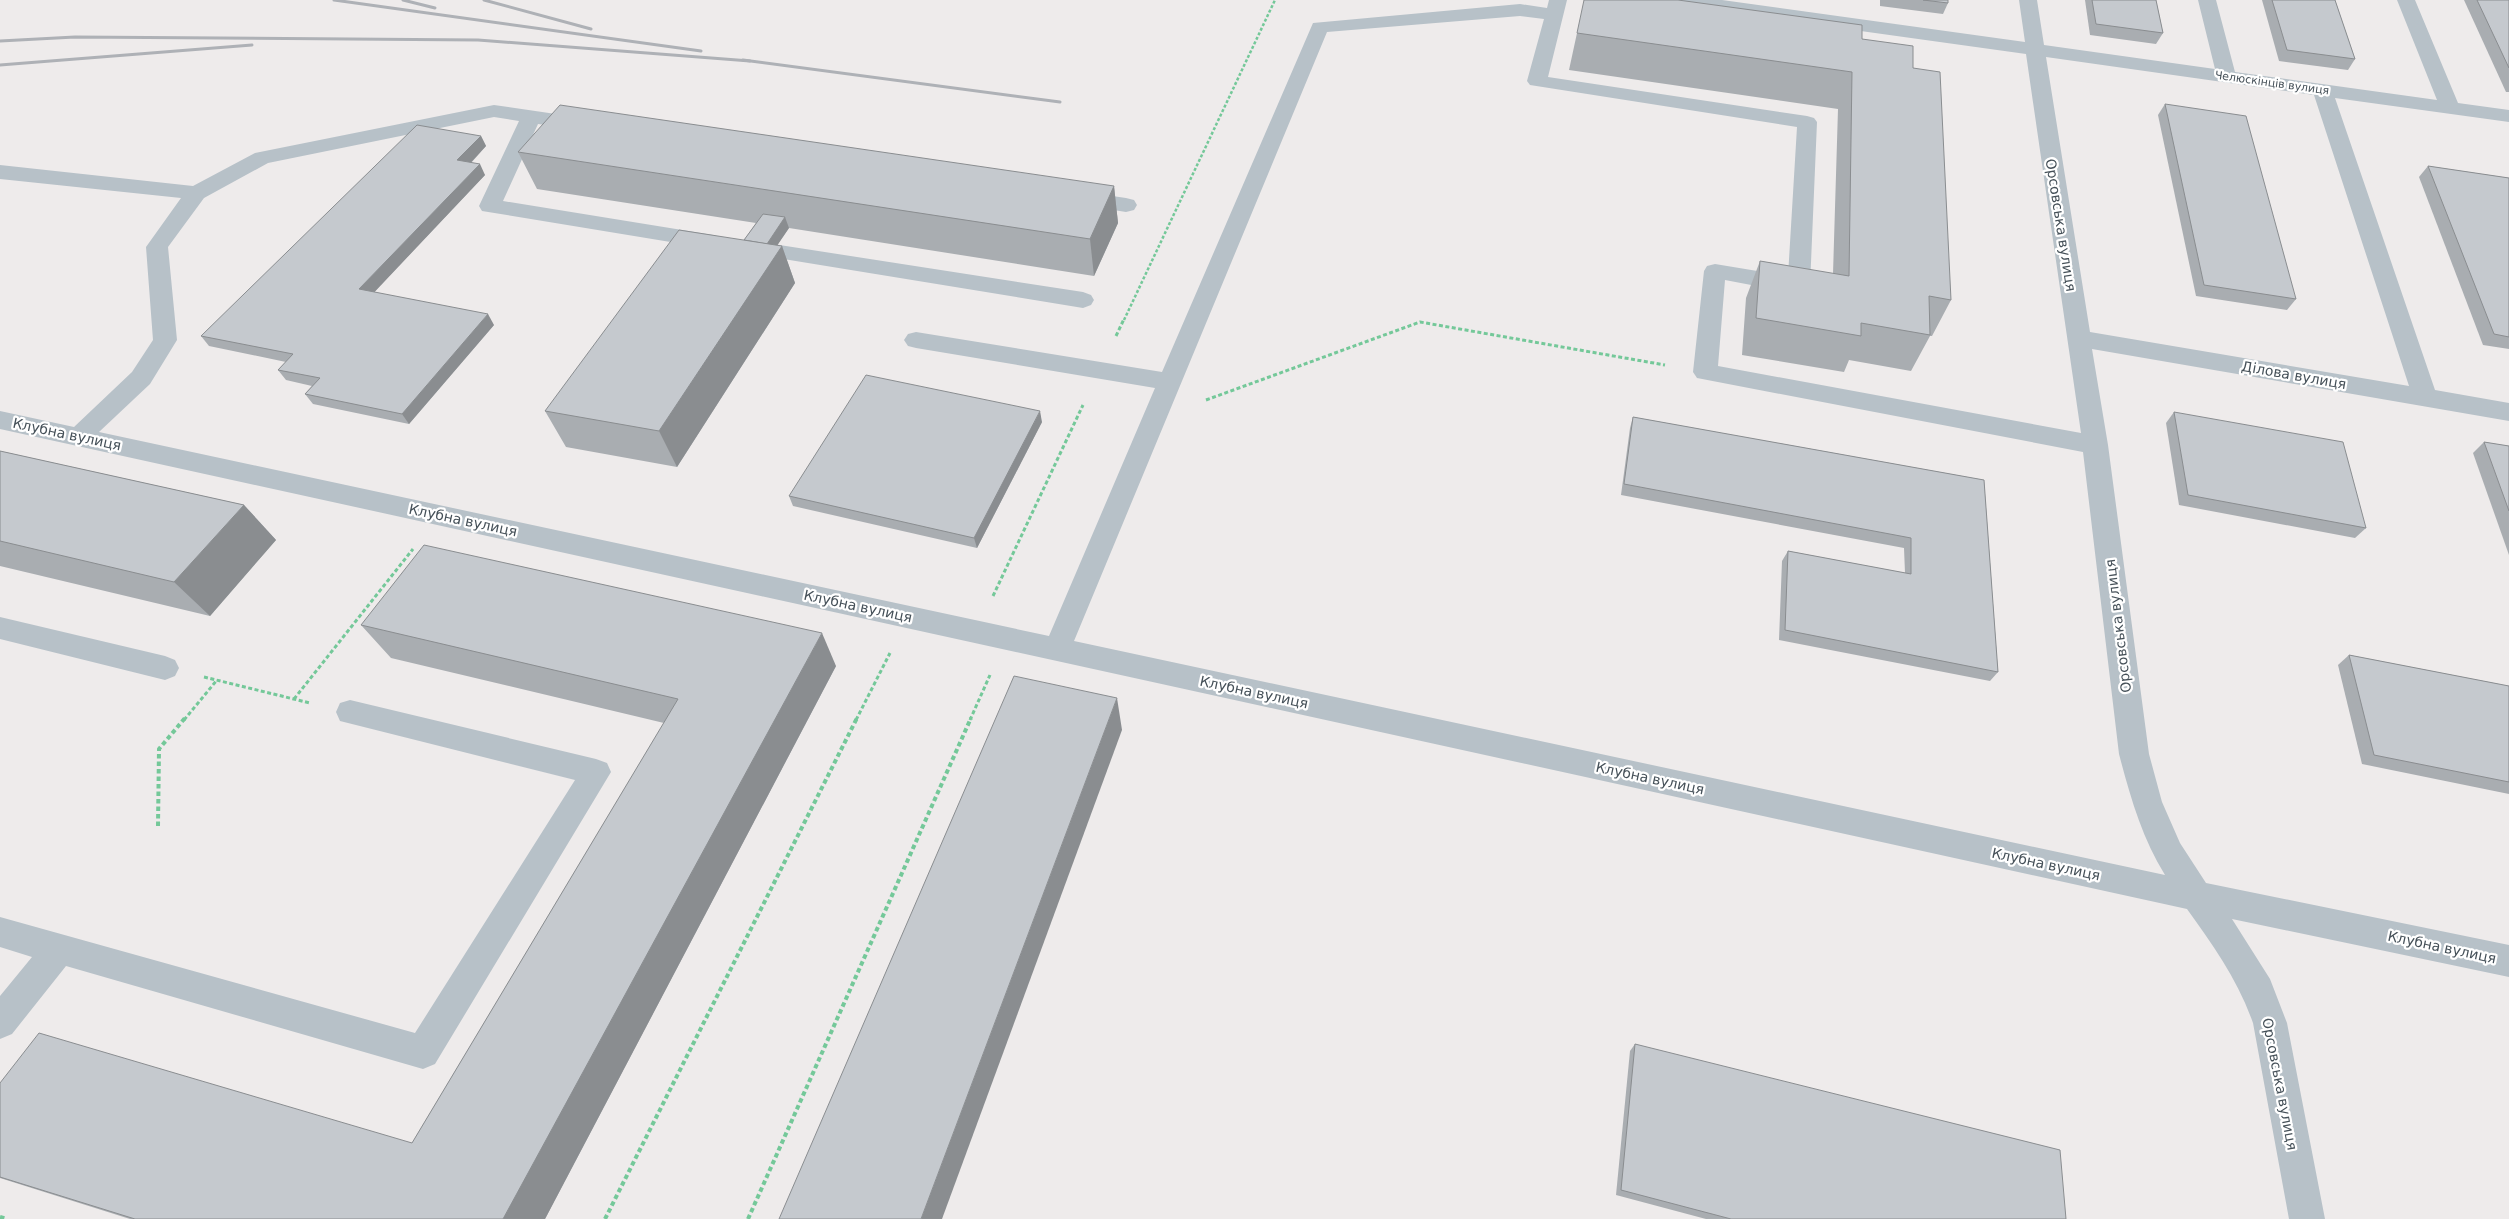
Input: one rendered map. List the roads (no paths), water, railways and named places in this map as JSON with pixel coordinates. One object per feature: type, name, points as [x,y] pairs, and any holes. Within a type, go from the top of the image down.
[{"type":"street","name":"Челюскінців вулиця","points":[[1682,0],[2509,116]]},
{"type":"street","points":[[1829,20],[1830,0]]},
{"type":"street","name":"Орсовська вулиця","points":[[2028,0],[2095,445],[2134,754],[2147,802],[2168,852],[2196,896],[2232,944],[2258,990],[2270,1023],[2307,1219]]},
{"type":"street","points":[[2207,0],[2226,76]]},
{"type":"street","points":[[2406,0],[2450,108]]},
{"type":"street","points":[[1057,649],[1320,27],[1556,7],[1537,81],[1807,122],[1799,286],[1715,272],[1705,372],[2095,445]]},
{"type":"street","points":[[2322,90],[2425,398]]},
{"type":"street","points":[[79,437],[141,378],[165,340],[157,247],[196,193],[262,158],[494,111],[599,127]]},
{"type":"street","points":[[531,116],[490,206],[732,244]]},
{"type":"street","points":[[0,172],[196,193]]},
{"type":"street","points":[[1058,195],[1126,205]]},
{"type":"street","points":[[773,251],[1083,300]]},
{"type":"street","name":"Ділова вулиця","points":[[2078,338],[2509,412]]},
{"type":"street","points":[[916,340],[1170,382]]},
{"type":"street","name":"Клубна вулиця","points":[[0,420],[2196,896],[2509,961]]},
{"type":"street","points":[[0,628],[165,668]]},
{"type":"street","points":[[0,932],[423,1052],[596,772],[350,712]]},
{"type":"street","points":[[0,1022],[59,949]]},
{"type":"railway","points":[[334,0],[701,51]]},
{"type":"railway","points":[[403,0],[435,8]]},
{"type":"railway","points":[[484,0],[591,29]]},
{"type":"railway","points":[[0,41],[75,37],[478,40],[750,61]]},
{"type":"railway","points":[[0,65],[252,45]]},
{"type":"railway","points":[[743,60],[1060,102]]}]
